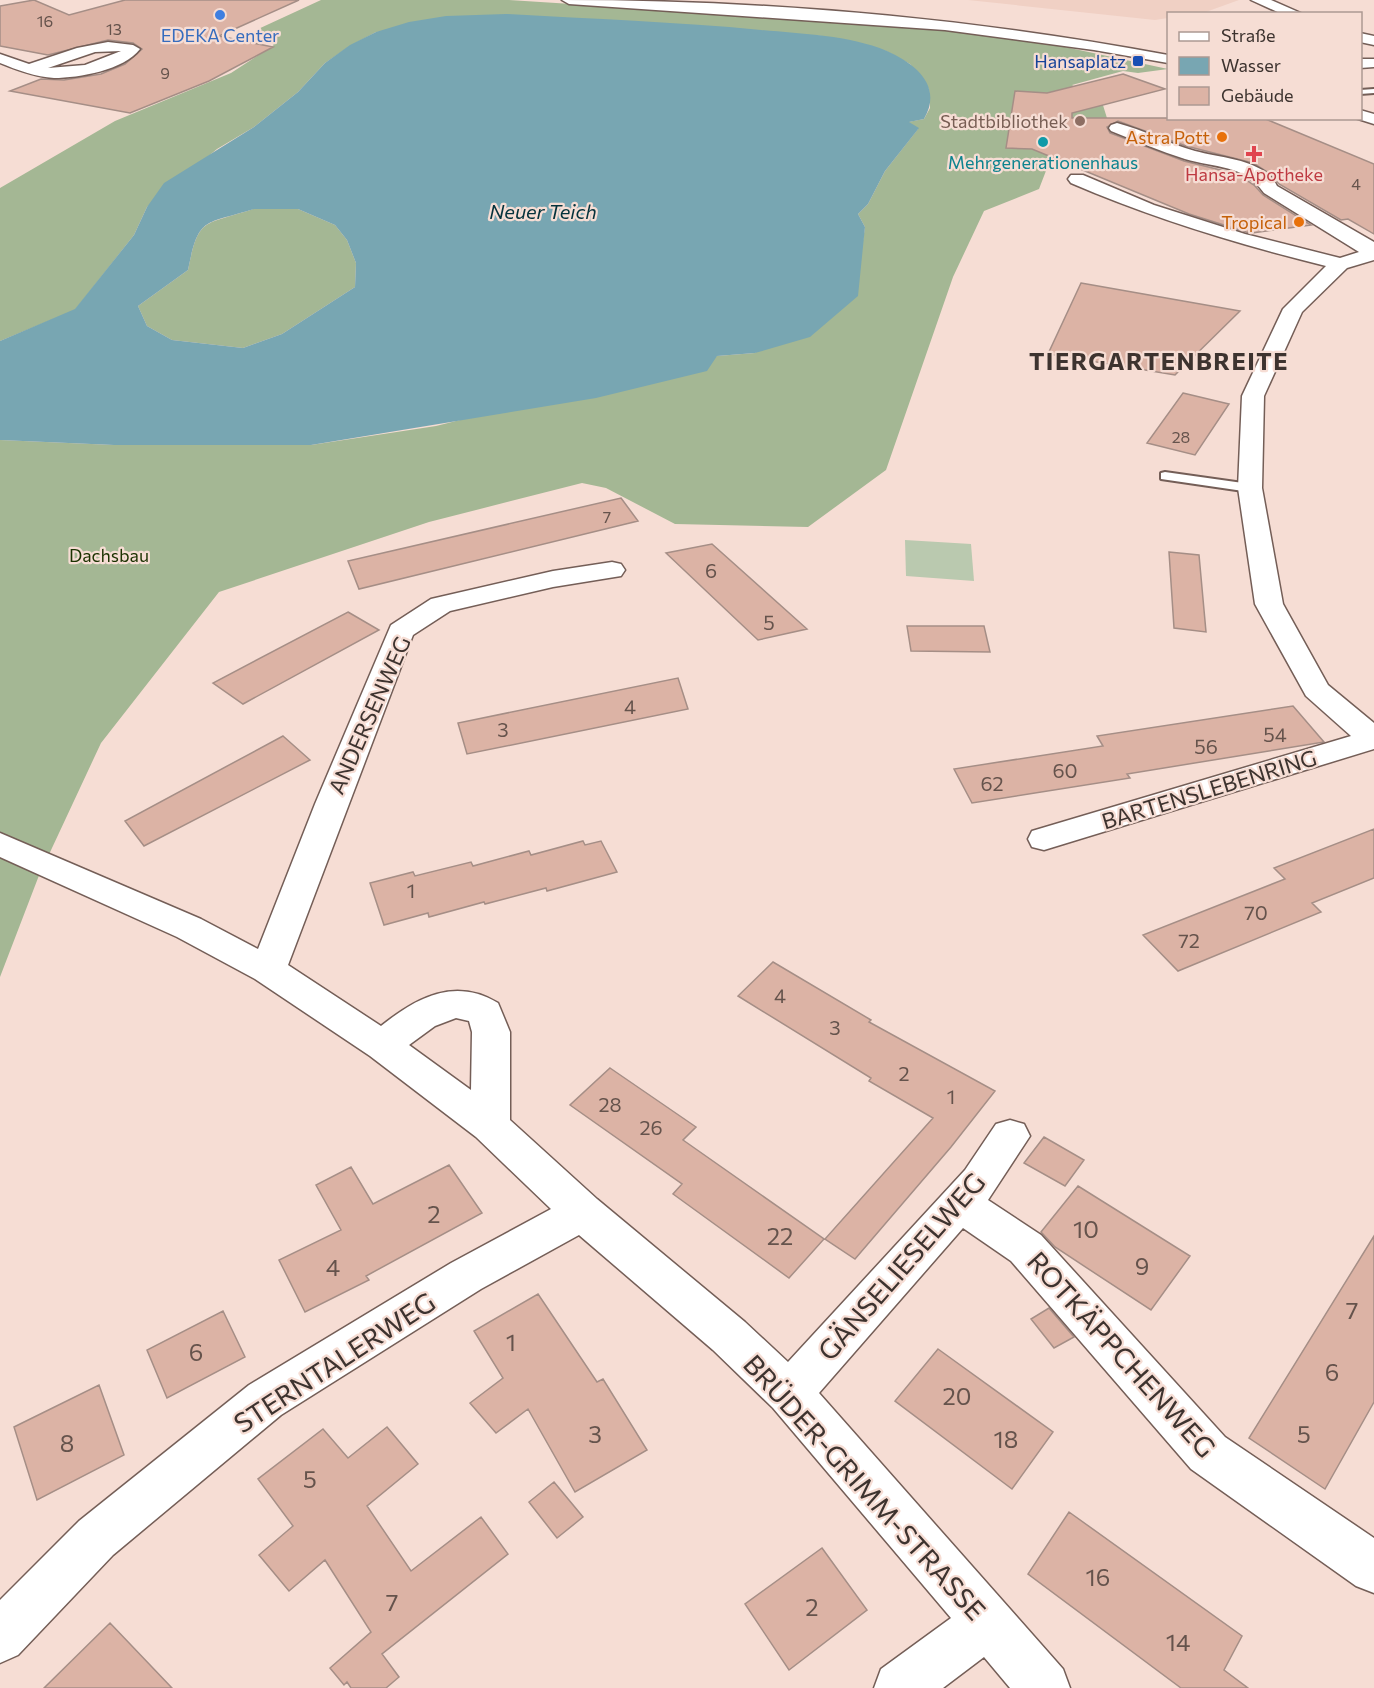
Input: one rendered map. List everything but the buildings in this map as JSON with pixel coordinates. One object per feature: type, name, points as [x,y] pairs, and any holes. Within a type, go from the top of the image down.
[{"type":"street","points":[[569,0],[933,25],[1089,44],[1167,59]]},
{"type":"street","points":[[1258,0],[1291,12]]},
{"type":"street","points":[[0,58],[31,68],[53,73],[75,70],[126,55],[133,49],[122,45],[98,48],[31,68]]},
{"type":"street","points":[[1117,128],[1193,156],[1228,161],[1266,181],[1270,189],[1304,207],[1322,223],[1366,248],[1374,248]]},
{"type":"street","points":[[1203,139],[1224,149],[1228,161]]},
{"type":"street","points":[[1077,179],[1148,209],[1238,238],[1340,264]]},
{"type":"street","name":"BARTENSLEBENRING","points":[[1374,254],[1340,264],[1293,309],[1253,396],[1250,488],[1269,604],[1316,690],[1374,739]]},
{"type":"street","name":"ANDERSENWEG","points":[[268,970],[330,804],[401,631],[441,605],[553,579],[612,570]]},
{"type":"street","name":"BARTENSLEBENRING","points":[[1044,839],[1374,739]]},
{"type":"street","name":"BRÜDER-GRIMM-STRASSE","points":[[0,844],[189,928],[268,970],[383,1046],[490,1126],[582,1212],[729,1336],[789,1393],[986,1624],[1044,1688]]},
{"type":"street","points":[[383,1046],[425,1015],[448,1006],[468,1004],[485,1013],[491,1032],[490,1126]]},
{"type":"street","name":"GÄNSELIESELWEG","points":[[789,1393],[978,1182],[1010,1136]]},
{"type":"street","name":"ROTKÄPPCHENWEG","points":[[959,1203],[1026,1248],[1208,1453],[1374,1568]]},
{"type":"street","name":"STERNTALERWEG","points":[[0,1637],[96,1538],[265,1400],[466,1276],[582,1212]]},
{"type":"street","points":[[900,1688],[986,1624]]},
{"type":"lane","points":[[1165,476],[1250,488]]},
{"type":"shaded area","points":[[968,0],[1239,0],[1206,12],[1167,12],[1167,18],[1155,20]]},
{"type":"green space","name":"Dachsbau","points":[[321,0],[509,0],[934,27],[1023,38],[1167,69],[1138,73],[1123,71],[1072,85],[1102,102],[1111,131],[1089,150],[1049,163],[1039,189],[984,211],[953,277],[886,470],[808,527],[675,524],[606,488],[582,483],[429,522],[219,592],[101,743],[38,878],[0,977],[0,440],[114,445],[311,445],[436,426],[717,356],[755,353],[862,247],[865,227],[858,214],[868,204],[885,171],[918,129],[908,122],[924,119],[930,108],[929,89],[910,64],[886,51],[822,36],[583,19],[376,32],[325,63],[298,92],[254,127],[217,149],[147,207],[134,235],[75,310],[0,341],[0,188],[115,121],[231,73],[274,45],[256,30]]},
{"type":"green space","points":[[253,209],[298,209],[335,225],[347,240],[356,263],[355,287],[282,334],[243,348],[172,340],[147,326],[138,306],[188,270],[200,231],[213,222]]},
{"type":"green space","points":[[905,540],[971,544],[974,581],[906,576]]},
{"type":"water","name":"Neuer Teich","points":[[506,14],[809,34],[841,38],[872,46],[908,62],[924,78],[928,86],[929,107],[924,119],[909,122],[919,128],[885,171],[868,204],[858,214],[865,227],[858,296],[810,337],[755,353],[717,356],[707,371],[596,398],[311,445],[114,445],[0,440],[0,341],[75,309],[134,235],[147,207],[164,183],[254,127],[298,92],[325,63],[350,45],[376,32],[409,22],[446,16]],"holes":[[[254,209],[298,209],[335,225],[347,240],[356,263],[355,287],[282,334],[243,348],[172,340],[147,326],[138,306],[188,270],[196,240],[206,225]]]},
{"type":"place","name":"EDEKA Center","points":[[220,15]]},
{"type":"place","name":"Hansaplatz","points":[[1138,61]]},
{"type":"place","name":"Stadtbibliothek","points":[[1080,121]]},
{"type":"place","name":"Astra Pott","points":[[1222,137]]},
{"type":"place","name":"Mehrgenerationenhaus","points":[[1043,142]]},
{"type":"place","name":"Hansa-Apotheke","points":[[1254,154]]},
{"type":"place","name":"Tropical","points":[[1299,222]]},
{"type":"district","name":"TIERGARTENBREITE","points":[[1159,360]]}]
